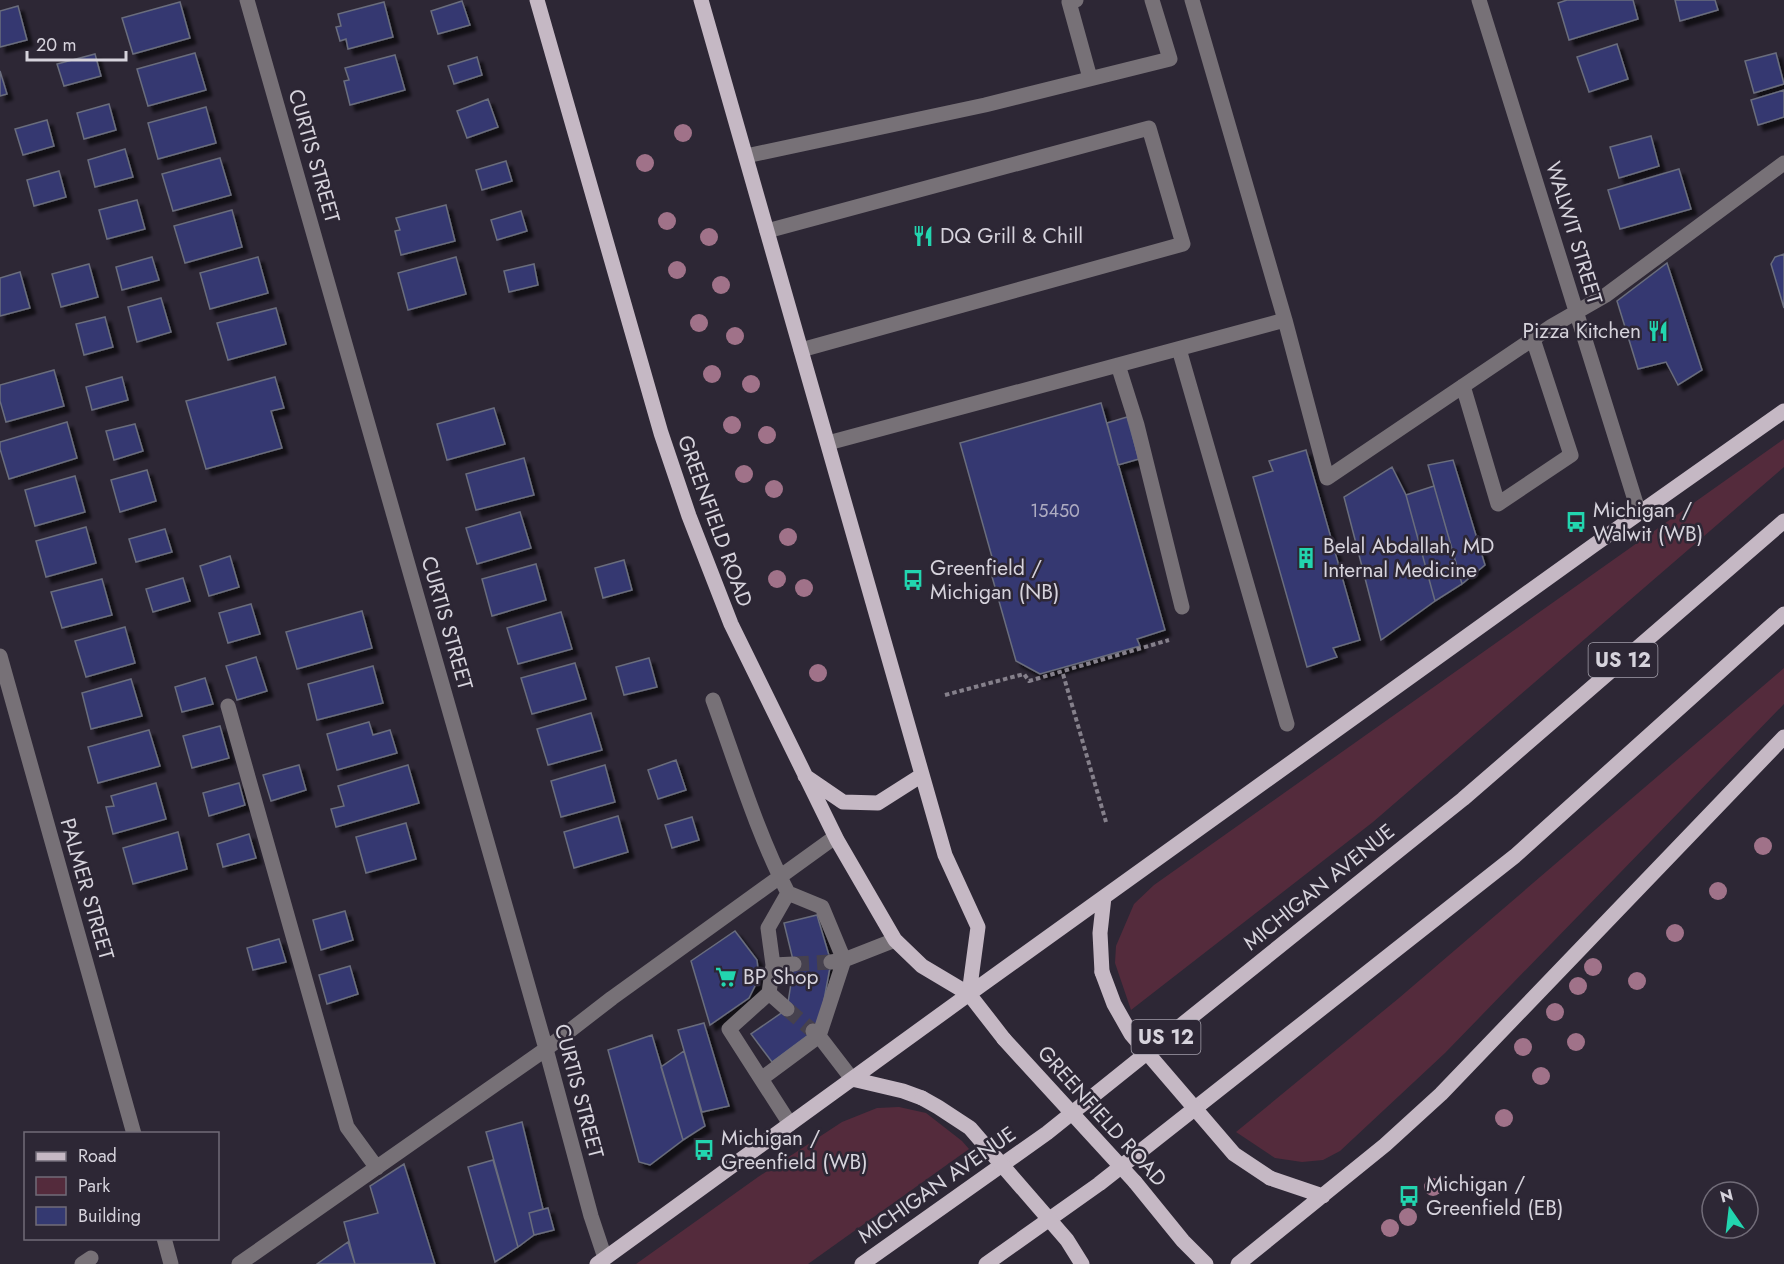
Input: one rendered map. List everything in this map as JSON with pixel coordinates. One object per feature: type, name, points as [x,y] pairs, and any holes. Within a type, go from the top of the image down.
[{"type":"main road","name":"GREENFIELD ROAD","points":[[537,0],[661,433],[689,516],[731,624],[835,837],[895,940],[922,966],[969,994],[1004,1039],[1128,1174],[1206,1264]]},
{"type":"main road","points":[[701,0],[945,855],[978,927],[969,994]]},
{"type":"main road","points":[[601,1261],[1104,897],[1784,411]]},
{"type":"main road","name":"MICHIGAN AVENUE","points":[[862,1264],[1047,1133],[1444,814],[1784,521]]},
{"type":"main road","points":[[986,1264],[1099,1185],[1515,856],[1784,614]]},
{"type":"main road","points":[[1238,1264],[1385,1145],[1441,1094],[1784,737]]},
{"type":"main road","points":[[806,776],[843,802],[878,803],[922,775]]},
{"type":"main road","points":[[1104,897],[1100,933],[1102,972],[1114,1004],[1131,1034],[1234,1154],[1270,1178],[1323,1196]]},
{"type":"main road","points":[[852,1079],[922,1098],[970,1128],[1067,1240],[1082,1264]]},
{"type":"street","name":"CURTIS STREET","points":[[247,0],[546,1049],[601,1261]]},
{"type":"street","points":[[1076,0],[1069,2],[1090,78]]},
{"type":"street","points":[[746,156],[985,105],[1170,59],[1152,0]]},
{"type":"street","points":[[1192,0],[1285,320],[1327,478],[1533,339],[1606,295],[1784,163]]},
{"type":"street","name":"WALWIT STREET","points":[[1479,0],[1639,513]]},
{"type":"street","points":[[767,231],[1149,128],[1183,244],[801,350]]},
{"type":"street","points":[[828,443],[1285,320]]},
{"type":"street","points":[[1463,386],[1498,504],[1571,455],[1533,339]]},
{"type":"street","points":[[1179,349],[1287,724]]},
{"type":"street","points":[[1118,365],[1137,425],[1182,607]]},
{"type":"street","name":"PALMER STREET","points":[[0,656],[133,1132]]},
{"type":"street","points":[[712,700],[780,877],[788,893],[822,907],[837,961],[816,1034],[761,1079]]},
{"type":"street","points":[[228,706],[347,1127],[377,1168]]},
{"type":"street","points":[[239,1264],[546,1049],[612,998],[835,837]]},
{"type":"street","points":[[788,893],[768,928],[773,965],[769,993],[729,1029],[790,1124]]},
{"type":"street","points":[[837,961],[895,940]]},
{"type":"street","points":[[773,965],[794,964]]},
{"type":"street","points":[[769,993],[787,1009]]},
{"type":"street","points":[[816,1034],[852,1079]]},
{"type":"street","points":[[164,1240],[171,1264]]},
{"type":"path","points":[[945,695],[1024,674],[1029,681],[1169,640]]},
{"type":"path","points":[[1063,674],[1106,822]]},
{"type":"green space","points":[[1784,439],[1784,467],[1373,822],[1131,1010],[1115,963],[1116,946],[1134,904],[1154,885]]},
{"type":"green space","points":[[1784,668],[1784,704],[1445,1053],[1340,1151],[1323,1160],[1302,1162],[1275,1158],[1236,1132],[1399,998]]},
{"type":"green space","points":[[899,1107],[926,1113],[969,1149],[808,1264],[636,1264],[758,1177],[842,1122],[877,1108]]},
{"type":"building","points":[[1567,0],[1633,0],[1638,19],[1569,40],[1558,3]]},
{"type":"building","points":[[1675,0],[1715,0],[1718,10],[1680,21]]},
{"type":"building","points":[[462,1],[470,25],[438,34],[431,11]]},
{"type":"building","points":[[180,2],[190,38],[133,54],[122,18]]},
{"type":"building","points":[[384,2],[393,37],[348,49],[346,39],[340,41],[336,27],[341,26],[338,14]]},
{"type":"building","points":[[18,6],[27,40],[0,47],[0,11]]},
{"type":"building","points":[[1617,44],[1628,79],[1589,92],[1577,57]]},
{"type":"building","points":[[195,53],[206,90],[148,106],[137,69]]},
{"type":"building","points":[[1776,53],[1784,84],[1754,93],[1745,61]]},
{"type":"building","points":[[95,54],[101,76],[64,86],[57,64]]},
{"type":"building","points":[[395,55],[405,90],[350,105],[344,81],[349,80],[345,68]]},
{"type":"building","points":[[477,57],[482,75],[454,84],[448,66]]},
{"type":"building","points":[[0,71],[7,94],[0,96]]},
{"type":"building","points":[[1784,90],[1784,117],[1758,125],[1751,100]]},
{"type":"building","points":[[488,99],[498,127],[467,138],[457,111]]},
{"type":"building","points":[[109,104],[116,130],[84,139],[77,113]]},
{"type":"building","points":[[206,107],[216,143],[158,159],[148,123]]},
{"type":"building","points":[[47,120],[54,146],[23,155],[15,129]]},
{"type":"building","points":[[1651,136],[1659,166],[1619,178],[1610,147]]},
{"type":"building","points":[[125,149],[133,177],[95,187],[88,160]]},
{"type":"building","points":[[220,158],[231,195],[173,211],[162,174]]},
{"type":"building","points":[[506,161],[512,181],[482,190],[476,170]]},
{"type":"building","points":[[1679,169],[1691,209],[1620,229],[1608,190]]},
{"type":"building","points":[[59,171],[66,197],[34,206],[27,180]]},
{"type":"building","points":[[137,200],[145,229],[107,239],[99,210]]},
{"type":"building","points":[[446,205],[455,241],[401,255],[395,231],[400,230],[396,218]]},
{"type":"building","points":[[232,210],[242,247],[185,263],[174,226]]},
{"type":"building","points":[[521,211],[527,231],[497,240],[491,220]]},
{"type":"building","points":[[1784,254],[1784,308],[1771,264],[1775,257]]},
{"type":"building","points":[[152,257],[159,280],[122,290],[116,267]]},
{"type":"building","points":[[258,257],[268,293],[210,309],[200,273]]},
{"type":"building","points":[[456,257],[466,294],[408,310],[398,273]]},
{"type":"building","name":"Pizza Kitchen","points":[[1667,263],[1702,370],[1678,385],[1666,362],[1638,369],[1617,301]]},
{"type":"building","points":[[89,264],[98,297],[61,307],[52,274]]},
{"type":"building","points":[[534,264],[538,285],[509,292],[504,271]]},
{"type":"building","points":[[20,272],[30,308],[0,316],[0,278]]},
{"type":"building","points":[[161,298],[171,332],[137,342],[128,307]]},
{"type":"building","points":[[276,308],[286,344],[228,360],[217,323]]},
{"type":"building","points":[[105,317],[113,347],[84,355],[76,324]]},
{"type":"building","points":[[54,370],[64,406],[6,422],[0,401],[0,385]]},
{"type":"building","points":[[122,377],[128,400],[92,410],[86,387]]},
{"type":"building","points":[[275,377],[284,408],[271,411],[282,448],[206,469],[186,401]]},
{"type":"building","points":[[1101,403],[1165,630],[1137,639],[1140,646],[1040,674],[1016,661],[987,559],[992,557],[960,443]]},
{"type":"building","points":[[494,408],[505,444],[447,460],[437,424]]},
{"type":"building","points":[[1127,417],[1139,459],[1118,465],[1107,423]]},
{"type":"building","points":[[67,422],[77,458],[9,479],[0,442]]},
{"type":"building","points":[[135,424],[143,451],[114,460],[106,431]]},
{"type":"building","name":"Belal Abdallah, MD Internal Medicine","points":[[1306,450],[1360,640],[1333,648],[1337,657],[1307,667],[1253,477],[1273,471],[1269,461]]},
{"type":"building","points":[[524,458],[534,495],[476,510],[466,474]]},
{"type":"building","points":[[1453,460],[1485,565],[1462,584],[1428,465]]},
{"type":"building","points":[[1392,467],[1406,495],[1435,601],[1381,640],[1344,497]]},
{"type":"building","points":[[147,470],[156,501],[120,512],[111,480]]},
{"type":"building","points":[[75,476],[85,512],[35,526],[25,490]]},
{"type":"building","points":[[1434,486],[1462,584],[1435,601],[1406,495]]},
{"type":"building","points":[[520,512],[531,548],[477,564],[466,528]]},
{"type":"building","points":[[86,527],[96,563],[46,577],[36,541]]},
{"type":"building","points":[[165,529],[172,552],[136,562],[129,539]]},
{"type":"building","points":[[230,556],[239,587],[209,596],[200,566]]},
{"type":"building","points":[[624,560],[632,590],[603,598],[595,568]]},
{"type":"building","points":[[536,564],[546,600],[492,616],[482,579]]},
{"type":"building","points":[[183,578],[190,601],[153,612],[146,589]]},
{"type":"building","points":[[102,579],[112,615],[62,628],[51,592]]},
{"type":"building","points":[[251,604],[260,634],[228,643],[219,613]]},
{"type":"building","points":[[362,611],[372,648],[297,669],[286,632]]},
{"type":"building","points":[[561,612],[572,649],[518,664],[507,628]]},
{"type":"building","points":[[125,627],[135,663],[86,677],[75,641]]},
{"type":"building","points":[[256,657],[267,691],[237,700],[226,666]]},
{"type":"building","points":[[649,658],[657,687],[624,695],[616,667]]},
{"type":"building","points":[[575,663],[586,699],[532,714],[521,678]]},
{"type":"building","points":[[373,666],[383,703],[317,720],[308,684]]},
{"type":"building","points":[[205,678],[213,704],[182,712],[175,687]]},
{"type":"building","points":[[131,679],[142,716],[91,729],[82,693]]},
{"type":"building","points":[[591,713],[602,750],[548,765],[537,729]]},
{"type":"building","points":[[369,722],[373,735],[390,730],[397,753],[337,770],[327,734]]},
{"type":"building","points":[[220,726],[229,758],[192,768],[183,736]]},
{"type":"building","points":[[149,730],[160,766],[98,783],[88,747]]},
{"type":"building","points":[[676,760],[686,790],[658,799],[648,770]]},
{"type":"building","points":[[299,765],[306,790],[271,801],[263,775]]},
{"type":"building","points":[[408,765],[419,803],[336,827],[331,809],[344,806],[338,786]]},
{"type":"building","points":[[605,765],[615,802],[561,817],[551,781]]},
{"type":"building","points":[[156,783],[166,819],[113,834],[106,807],[114,806],[111,796]]},
{"type":"building","points":[[239,783],[245,805],[209,816],[203,793]]},
{"type":"building","points":[[618,816],[628,852],[574,868],[564,832]]},
{"type":"building","points":[[692,817],[699,840],[672,848],[665,825]]},
{"type":"building","points":[[406,823],[416,859],[366,873],[356,837]]},
{"type":"building","points":[[178,832],[187,869],[133,884],[123,848]]},
{"type":"building","points":[[249,834],[256,858],[223,867],[217,844]]},
{"type":"building","points":[[345,911],[353,940],[321,950],[313,920]]},
{"type":"building","points":[[817,915],[831,962],[819,1027],[772,1062],[751,1034],[787,1009],[794,964],[784,923]]},
{"type":"building","name":"BP Shop","points":[[735,931],[757,960],[756,984],[749,998],[710,1025],[691,961]]},
{"type":"building","points":[[279,939],[286,962],[253,970],[247,948]]},
{"type":"building","points":[[350,966],[358,994],[327,1004],[319,975]]},
{"type":"building","points":[[704,1023],[729,1106],[702,1112],[678,1030]]},
{"type":"building","points":[[652,1035],[683,1140],[650,1165],[639,1162],[608,1050]]},
{"type":"building","points":[[684,1051],[705,1126],[683,1140],[661,1067]]},
{"type":"building","points":[[522,1122],[543,1209],[529,1213],[534,1235],[518,1247],[486,1132]]},
{"type":"building","points":[[493,1160],[518,1247],[495,1262],[468,1167]]},
{"type":"building","points":[[404,1164],[435,1264],[355,1264],[344,1222],[378,1213],[370,1186]]},
{"type":"building","points":[[548,1208],[554,1230],[534,1235],[529,1213]]},
{"type":"building","points":[[348,1242],[355,1264],[317,1264]]},
{"type":"tunnel","points":[[794,964],[831,962]]},
{"type":"tunnel","points":[[787,1009],[813,1031]]},
{"type":"place","name":"DQ Grill & Chill","points":[[923,236]]},
{"type":"place","name":"Pizza Kitchen","points":[[1658,331]]},
{"type":"place","name":"Michigan / Walwit (WB)","points":[[1576,522]]},
{"type":"place","name":"Belal Abdallah, MD Internal Medicine","points":[[1306,558]]},
{"type":"place","name":"Greenfield / Michigan (NB)","points":[[913,580]]},
{"type":"place","name":"BP Shop","points":[[726,977]]},
{"type":"place","name":"Michigan / Greenfield (WB)","points":[[704,1150]]},
{"type":"place","name":"Michigan / Greenfield (EB)","points":[[1409,1196]]}]
